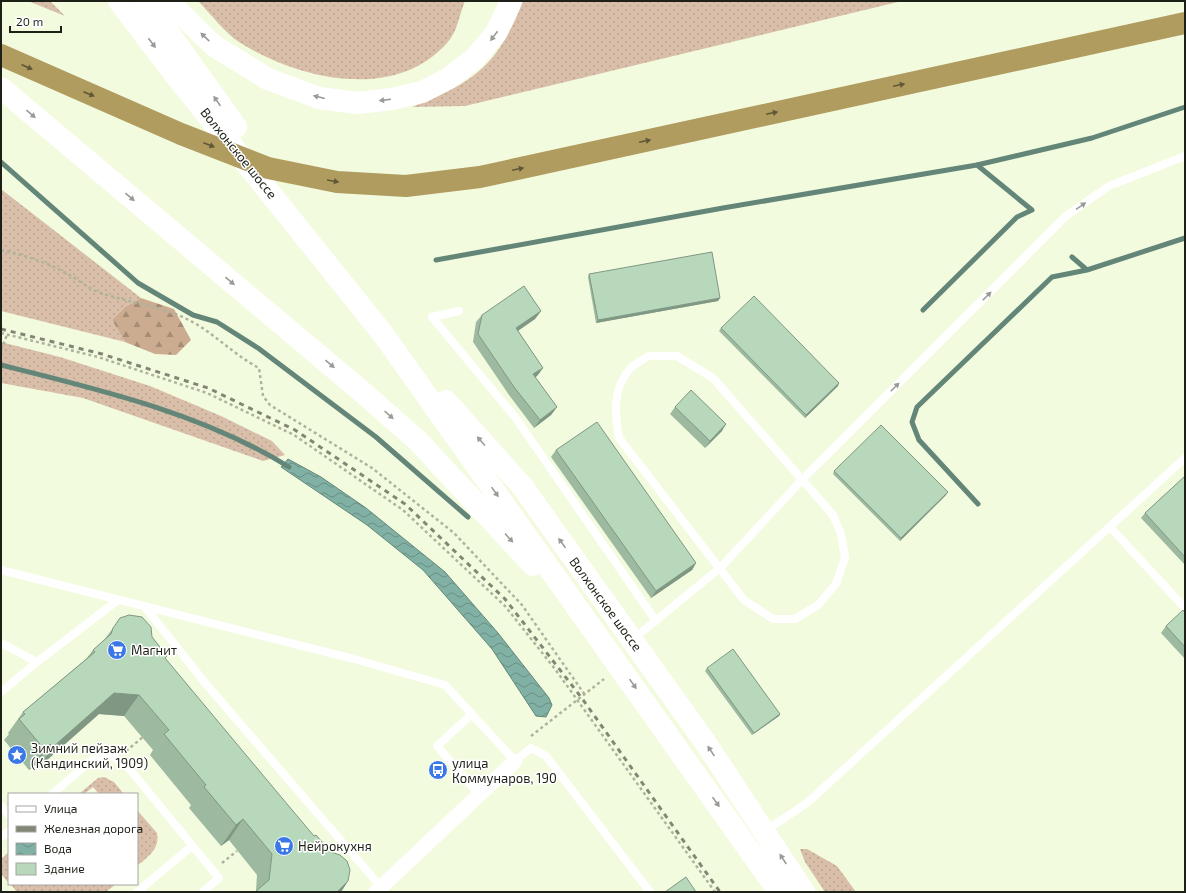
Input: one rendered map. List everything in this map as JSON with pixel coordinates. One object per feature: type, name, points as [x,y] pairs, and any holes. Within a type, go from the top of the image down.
[{"type":"highway","points":[[1,55],[181,134],[268,168],[337,182],[406,186],[480,177],[1185,23]]},
{"type":"main road","name":"Волхонское шоссе","points":[[120,1],[174,72],[384,334],[522,486],[705,742],[804,892]]},
{"type":"main road","name":"Волхонское шоссе","points":[[146,1],[360,305]]},
{"type":"main road","points":[[168,1],[214,46],[268,79],[319,98],[358,103],[392,99],[422,92],[449,78],[475,58],[496,33],[511,1]]},
{"type":"main road","points":[[1,88],[354,384],[418,442],[486,513],[610,652],[620,644],[632,640]]},
{"type":"main road","name":"Волхонское шоссе","points":[[384,334],[779,892]]},
{"type":"street","points":[[378,889],[515,761]]},
{"type":"street","points":[[745,844],[764,831]]},
{"type":"lane","points":[[632,640],[720,568],[802,480],[1066,216],[1109,186],[1185,156]]},
{"type":"lane","points":[[459,311],[432,317],[515,417],[656,621]]},
{"type":"lane","points":[[649,356],[677,356],[713,378],[802,480],[833,515],[841,534],[845,558],[836,584],[818,605],[795,619],[773,619],[744,600],[619,438],[615,413],[617,391],[629,369],[649,356]]},
{"type":"lane","points":[[764,831],[807,803],[1185,458]]},
{"type":"lane","points":[[1110,527],[1185,608]]},
{"type":"lane","points":[[1,570],[354,659],[445,685],[515,761],[531,748],[546,756],[650,892]]},
{"type":"lane","points":[[1,692],[37,662],[118,600]]},
{"type":"lane","points":[[145,607],[206,684],[378,889]]},
{"type":"lane","points":[[1,642],[37,662]]},
{"type":"lane","points":[[472,714],[436,746],[479,794]]},
{"type":"lane","points":[[53,793],[92,760],[111,756],[127,766],[219,878],[203,892]]},
{"type":"lane","points":[[1,806],[8,814]]},
{"type":"lane","points":[[137,892],[192,846]]},
{"type":"path","points":[[1,250],[38,260],[66,272],[100,293],[146,305],[188,319],[228,346],[238,356],[259,368],[263,396],[270,405],[372,468],[459,539],[522,605],[585,695]]},
{"type":"path","points":[[1,333],[98,357],[206,393],[294,435],[394,503],[416,520],[505,606],[555,669],[576,701],[715,892]]},
{"type":"path","points":[[1,350],[7,334]]},
{"type":"path","points":[[515,761],[522,743],[607,677]]},
{"type":"path","points":[[111,756],[127,750],[143,737]]},
{"type":"path","points":[[213,870],[237,851]]},
{"type":"shaded area","points":[[28,1],[50,1],[65,16]]},
{"type":"shaded area","points":[[198,1],[465,1],[451,38],[426,61],[401,73],[374,79],[346,79],[317,75],[289,66],[263,55],[234,38]]},
{"type":"shaded area","points":[[523,1],[902,1],[465,106],[412,107],[452,89],[468,80],[482,69],[494,56],[504,41],[514,23]]},
{"type":"shaded area","points":[[1,189],[141,298],[125,307],[112,320],[125,342],[1,311]]},
{"type":"shaded area","points":[[1,342],[60,357],[150,386],[221,416],[272,441],[285,455],[263,461],[83,398],[1,383]]},
{"type":"shaded area","points":[[104,777],[114,782],[123,793],[98,793],[93,787],[85,793],[80,793],[98,778]]},
{"type":"shaded area","points":[[138,811],[157,833],[157,844],[138,865]]},
{"type":"shaded area","points":[[800,849],[807,849],[837,866],[856,892],[825,892],[805,862]]},
{"type":"shaded area","points":[[8,853],[8,882],[1,874],[1,859]]},
{"type":"shaded area","points":[[11,885],[115,885],[106,892],[17,892]]},
{"type":"green space","points":[[141,298],[174,309],[191,340],[176,355],[155,354],[125,342],[112,320],[125,307]]},
{"type":"water","points":[[288,459],[321,477],[366,508],[445,572],[498,633],[549,698],[552,705],[546,717],[536,716],[492,649],[423,570],[367,525],[281,467]]},
{"type":"building","points":[[712,252],[720,298],[598,320],[589,274]]},
{"type":"building","points":[[524,286],[541,311],[516,328],[543,368],[533,374],[557,407],[540,420],[514,387],[478,334],[482,315]]},
{"type":"building","points":[[754,296],[839,383],[806,415],[721,328]]},
{"type":"building","points":[[691,390],[726,424],[710,441],[675,407]]},
{"type":"building","points":[[597,422],[696,563],[656,591],[556,450]]},
{"type":"building","points":[[881,425],[948,492],[901,538],[834,471]]},
{"type":"building","points":[[1185,476],[1185,557],[1145,513]]},
{"type":"building","points":[[1183,610],[1185,613],[1185,647],[1166,626]]},
{"type":"building","points":[[129,615],[142,617],[151,627],[152,637],[167,656],[165,658],[282,798],[314,836],[316,835],[331,852],[340,855],[347,861],[350,870],[348,881],[337,892],[255,892],[269,880],[272,854],[243,819],[236,825],[204,787],[206,785],[164,734],[169,730],[139,695],[114,693],[53,747],[50,744],[44,749],[19,719],[25,714],[23,712],[95,652],[93,650],[111,634],[120,618]]},
{"type":"building","points":[[733,649],[780,714],[754,733],[707,668]]},
{"type":"building","points":[[686,877],[696,892],[665,892]]},
{"type":"waterway","points":[[436,260],[723,208],[977,165],[1092,138],[1185,107]]},
{"type":"waterway","points":[[1,162],[138,283],[193,315],[217,322],[258,348],[376,437],[468,517]]},
{"type":"waterway","points":[[923,310],[1017,217],[1032,210],[977,165]]},
{"type":"waterway","points":[[1072,257],[1087,270],[1185,238]]},
{"type":"waterway","points":[[978,504],[919,440],[912,422],[917,407],[1052,277],[1087,270]]},
{"type":"waterway","points":[[1,365],[150,405],[222,432],[256,448],[289,467]]},
{"type":"railway","points":[[1,329],[102,354],[208,388],[295,430],[405,504],[505,599],[581,697],[720,892]]},
{"type":"place","name":"Магнит","points":[[117,650]]},
{"type":"place","name":"Зимний пейзаж (Кандинский, 1909)","points":[[17,755]]},
{"type":"place","name":"улица Коммунаров, 190","points":[[438,770]]},
{"type":"place","name":"Нейрокухня","points":[[284,846]]}]
